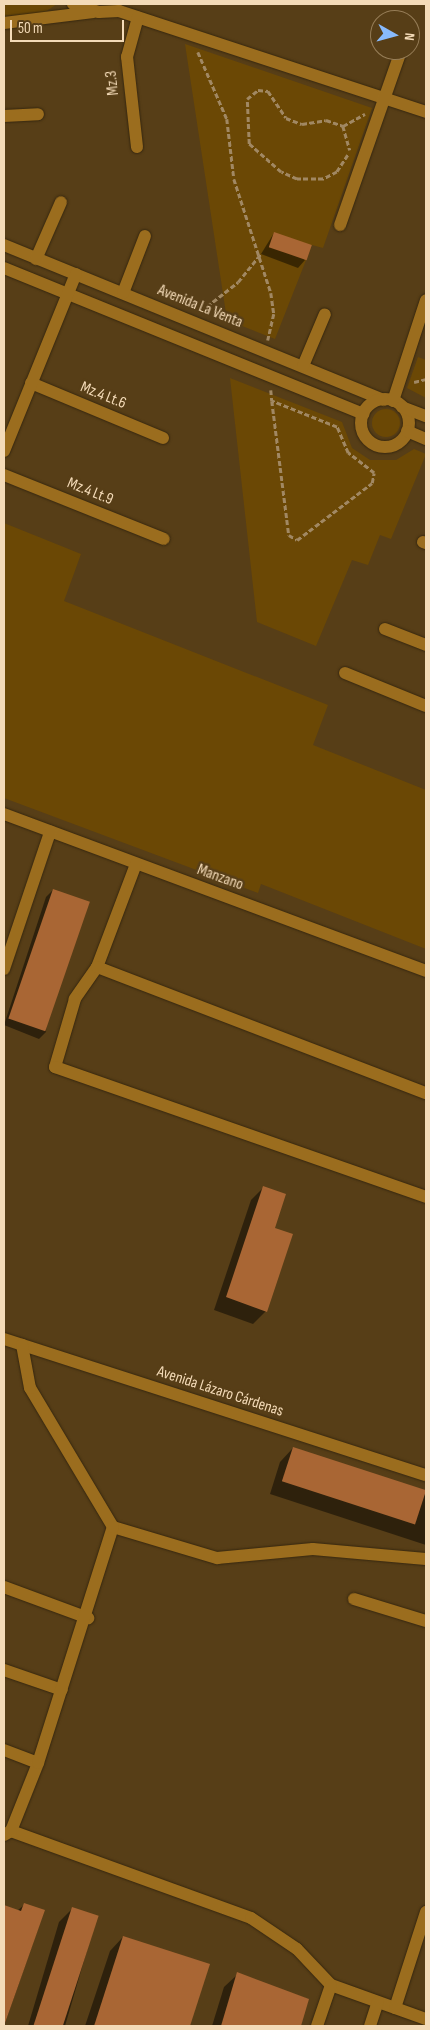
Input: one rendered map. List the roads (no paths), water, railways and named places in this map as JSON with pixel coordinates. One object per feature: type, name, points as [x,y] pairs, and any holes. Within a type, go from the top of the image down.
[{"type":"street","points":[[73,4],[99,12],[138,17],[426,112]]},
{"type":"street","points":[[4,23],[99,12]]},
{"type":"street","name":"Mz.3","points":[[137,147],[127,57],[138,17]]},
{"type":"street","points":[[340,225],[398,60]]},
{"type":"street","points":[[4,116],[38,114]]},
{"type":"street","points":[[36,258],[61,202]]},
{"type":"street","points":[[123,293],[146,236]]},
{"type":"street","name":"Avenida La Venta","points":[[4,245],[426,416]]},
{"type":"street","points":[[4,268],[364,414],[393,402],[426,300]]},
{"type":"street","points":[[4,451],[30,383],[76,274]]},
{"type":"street","points":[[303,366],[325,314]]},
{"type":"street","name":"Mz.4 Lt.6","points":[[30,383],[163,438]]},
{"type":"street","points":[[364,414],[365,436],[376,445],[391,446],[407,431],[408,418],[393,402]]},
{"type":"street","points":[[407,431],[426,438]]},
{"type":"street","name":"Mz.4 Lt.9","points":[[4,475],[164,539]]},
{"type":"street","points":[[385,629],[426,645]]},
{"type":"street","points":[[345,674],[426,706]]},
{"type":"street","name":"Manzano","points":[[4,814],[426,971]]},
{"type":"street","points":[[4,969],[50,832]]},
{"type":"street","points":[[136,864],[97,967],[76,999],[55,1067],[426,1197]]},
{"type":"street","points":[[97,967],[426,1093]]},
{"type":"street","name":"Avenida Lázaro Cárdenas","points":[[4,1339],[426,1475]]},
{"type":"street","points":[[22,1345],[30,1388],[113,1527],[217,1558],[313,1549],[426,1559]]},
{"type":"street","points":[[113,1527],[88,1618],[38,1763],[8,1833],[251,1918],[297,1949],[331,1985],[426,2019]]},
{"type":"street","points":[[4,1587],[88,1618]]},
{"type":"street","points":[[354,1599],[426,1621]]},
{"type":"street","points":[[4,1670],[62,1690]]},
{"type":"street","points":[[4,1750],[38,1763]]},
{"type":"street","points":[[395,2008],[426,1912]]},
{"type":"street","points":[[317,2026],[331,1985]]},
{"type":"street","points":[[370,2026],[378,2002]]}]
